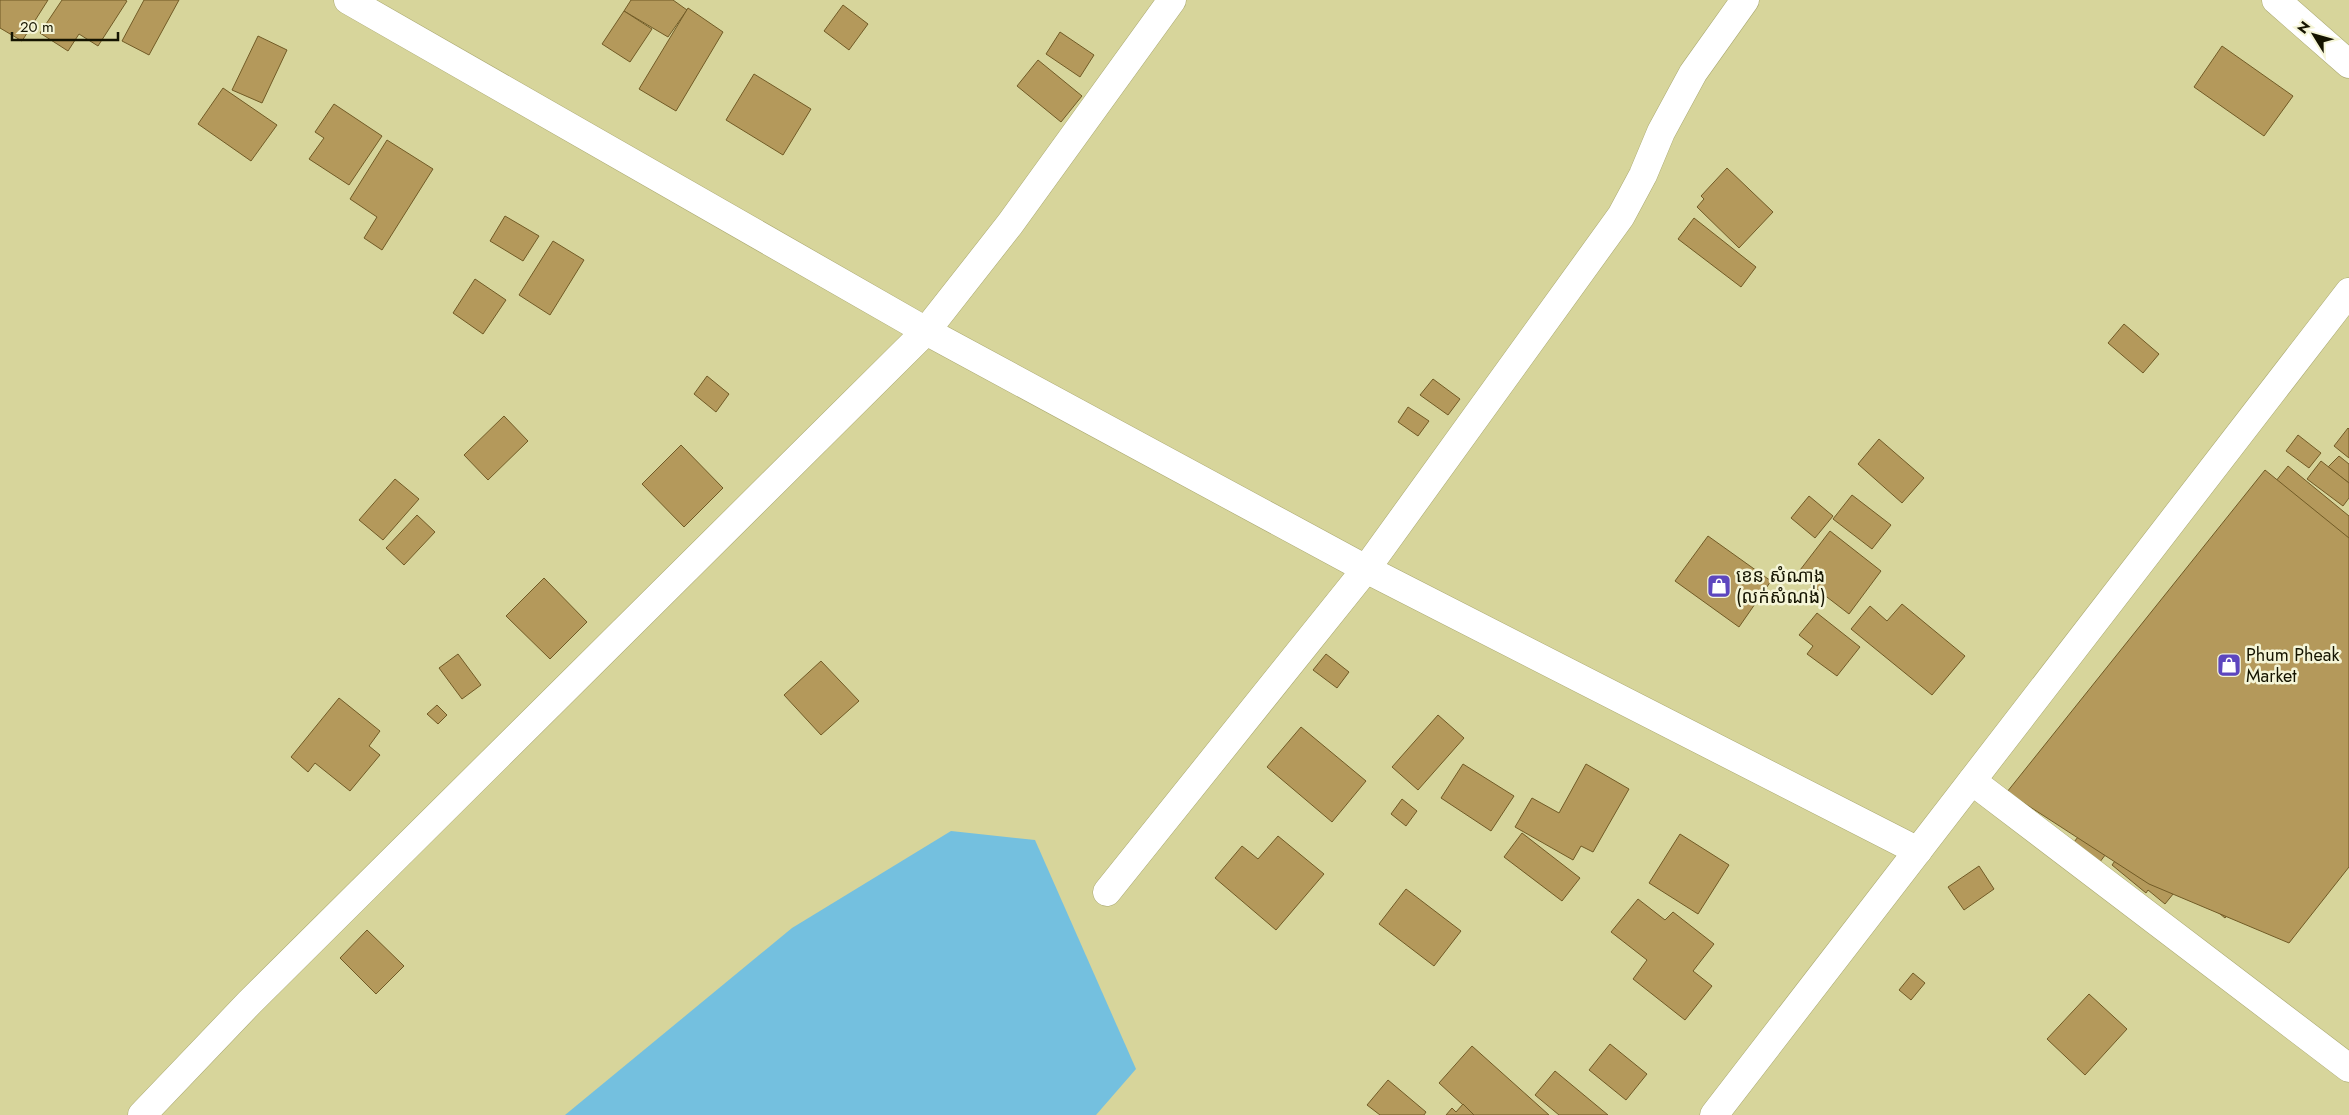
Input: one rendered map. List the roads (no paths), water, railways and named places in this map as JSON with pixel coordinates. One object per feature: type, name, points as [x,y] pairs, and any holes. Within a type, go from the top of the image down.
[{"type":"street","points":[[348,0],[926,331],[1366,569],[1918,851]]},
{"type":"street","points":[[142,1115],[249,1003],[926,331],[1010,224],[1172,0]]},
{"type":"street","points":[[1106,892],[1366,569],[1620,216],[1643,175],[1662,132],[1693,73],[1745,0]]},
{"type":"street","points":[[2276,0],[2349,64]]},
{"type":"street","points":[[1714,1115],[2349,292]]},
{"type":"street","points":[[1972,781],[2349,1068]]},
{"type":"water","points":[[951,831],[1035,840],[1136,1069],[1096,1115],[565,1115],[792,928]]},
{"type":"place","name":"ខេន សំណាង (លក់សំណង់)","points":[[1719,586]]},
{"type":"place","name":"Phum Pheak Market","points":[[2229,665]]}]
